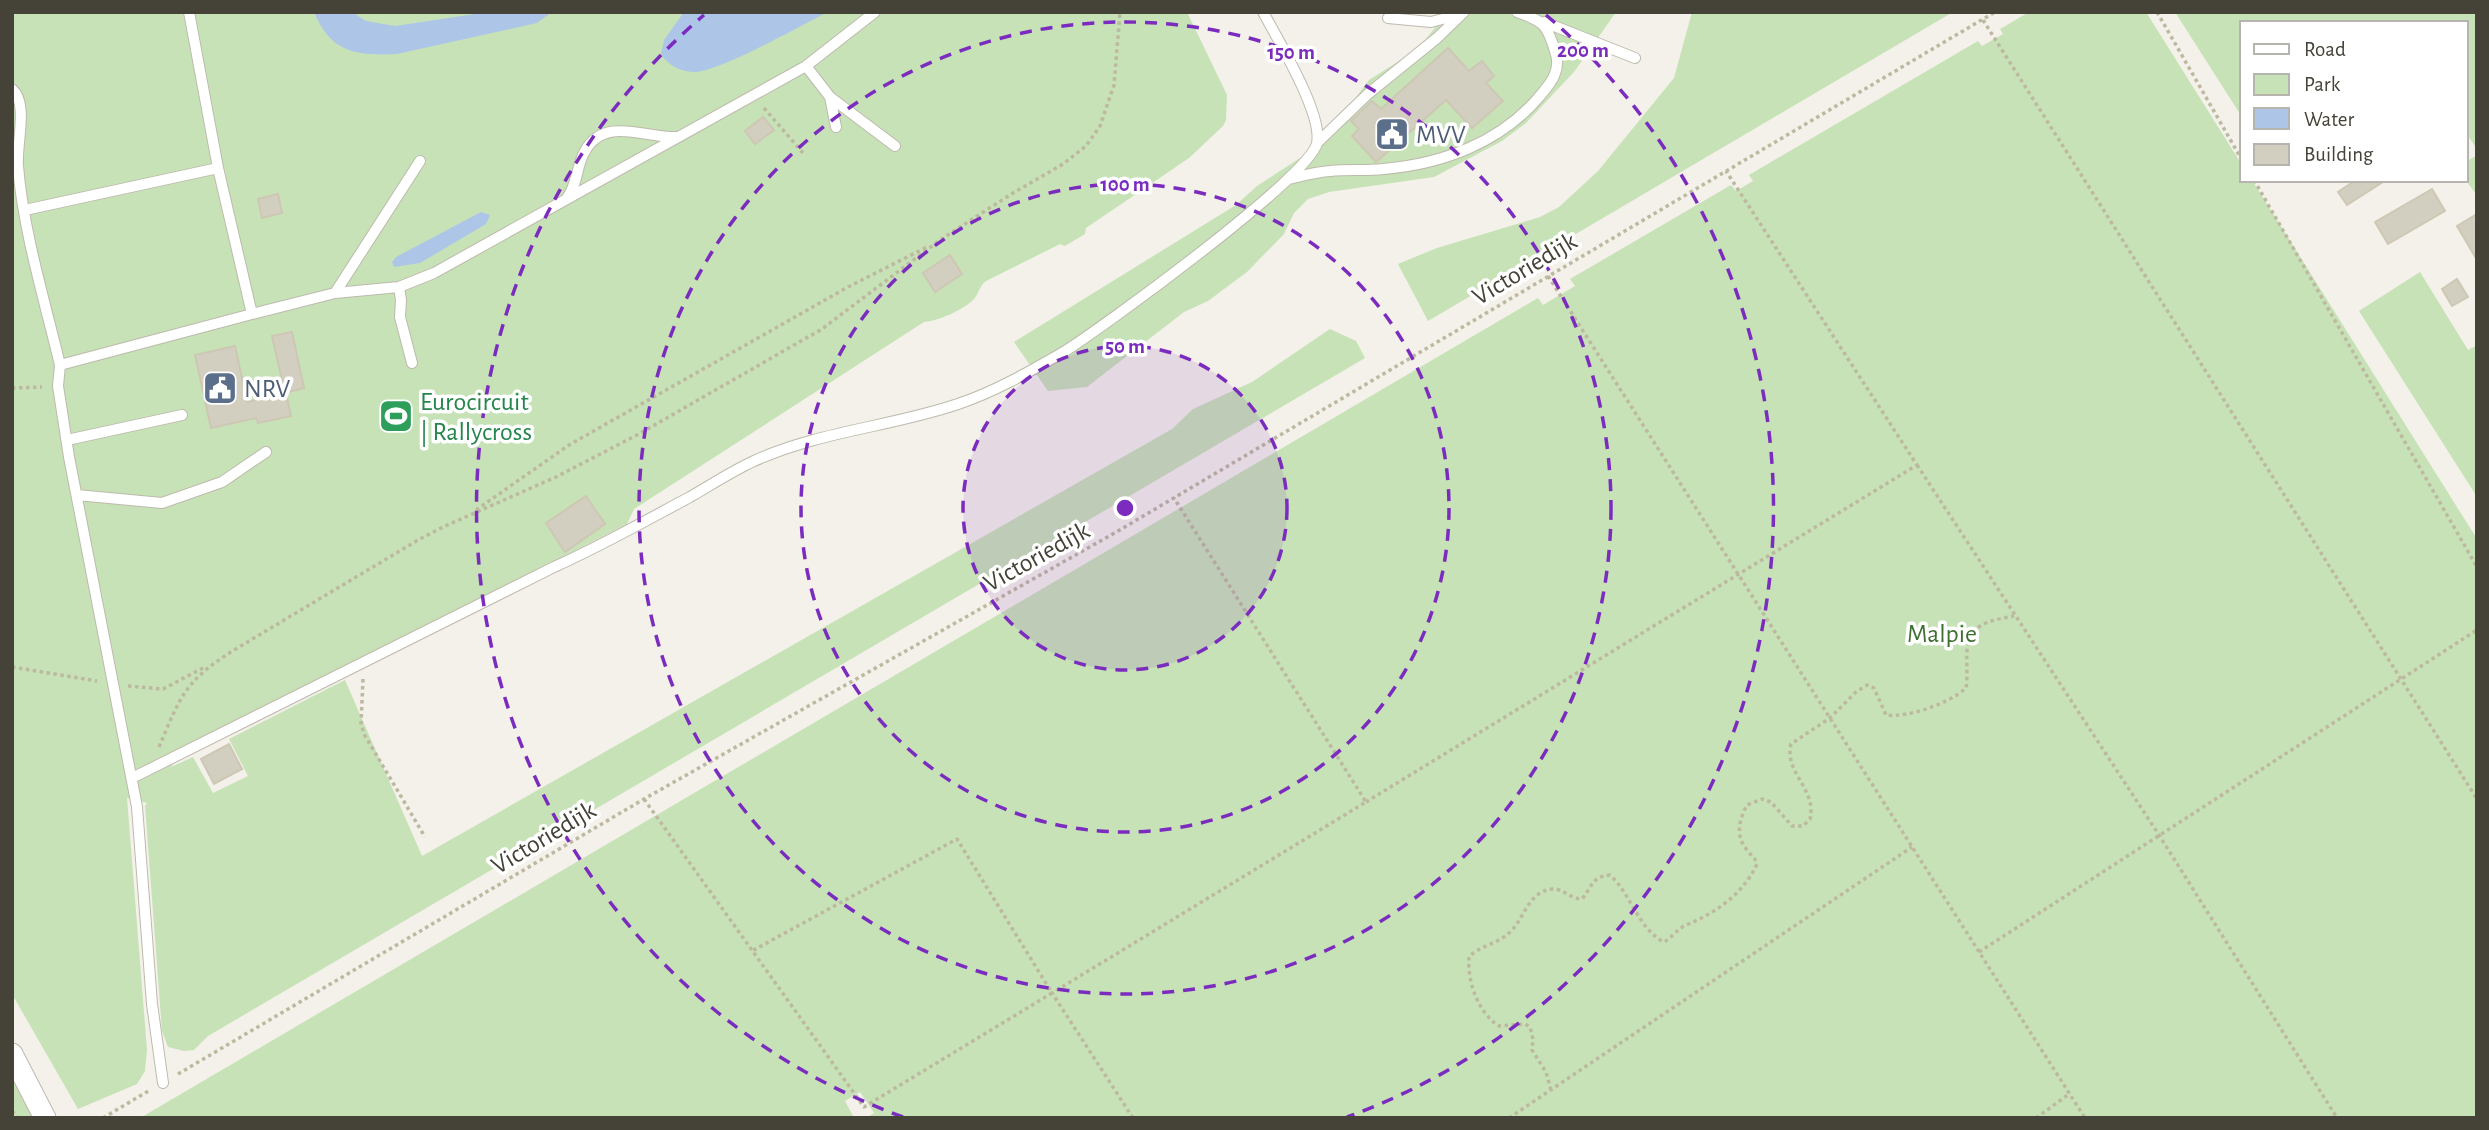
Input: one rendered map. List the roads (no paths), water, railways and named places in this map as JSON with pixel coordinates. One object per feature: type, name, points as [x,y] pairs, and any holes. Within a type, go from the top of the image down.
[{"type":"street","points":[[12,1054],[45,1118]]},
{"type":"lane","points":[[189,12],[218,168],[252,314]]},
{"type":"lane","points":[[60,365],[335,293],[399,287],[447,267],[806,66],[875,12]]},
{"type":"lane","points":[[1264,12],[1307,99],[1318,142]]},
{"type":"lane","points":[[1517,12],[1635,58]]},
{"type":"lane","points":[[132,778],[602,545],[753,461],[843,431],[959,404],[1027,373],[1107,324],[1270,197],[1314,152],[1318,142],[1369,93],[1437,38],[1462,13]]},
{"type":"lane","points":[[1388,18],[1431,22],[1462,13]]},
{"type":"lane","points":[[1288,179],[1328,171],[1382,170],[1413,165],[1465,151],[1510,126],[1533,105],[1551,83],[1558,69],[1555,50],[1546,26],[1541,21]]},
{"type":"lane","points":[[806,66],[830,97],[895,146]]},
{"type":"lane","points":[[12,89],[19,95],[22,104],[17,164],[25,211],[60,365],[58,386],[66,440],[137,807],[152,1004],[163,1083]]},
{"type":"lane","points":[[830,97],[836,127]]},
{"type":"lane","points":[[562,202],[574,185],[584,151],[601,136],[624,130],[665,137],[684,135]]},
{"type":"lane","points":[[335,293],[421,161]]},
{"type":"lane","points":[[25,211],[218,168]]},
{"type":"lane","points":[[399,287],[400,317],[412,363]]},
{"type":"lane","points":[[66,440],[183,415]]},
{"type":"lane","points":[[77,495],[162,503],[222,482],[266,452]]},
{"type":"water","points":[[314,12],[352,12],[366,21],[395,26],[488,12],[552,12],[537,23],[397,54],[369,54],[337,44],[328,36]]},
{"type":"water","points":[[684,12],[828,12],[721,65],[693,72],[674,67],[661,54],[664,40]]},
{"type":"water","points":[[481,212],[490,215],[486,224],[420,263],[394,267],[392,262],[396,257]]},
{"type":"place","name":"MVV","points":[[1392,134]]},
{"type":"place","name":"NRV","points":[[220,388]]},
{"type":"place","name":"Eurocircuit | Rallycross","points":[[396,416]]},
{"type":"park label","name":"Malpie","points":[[1942,633]]}]
